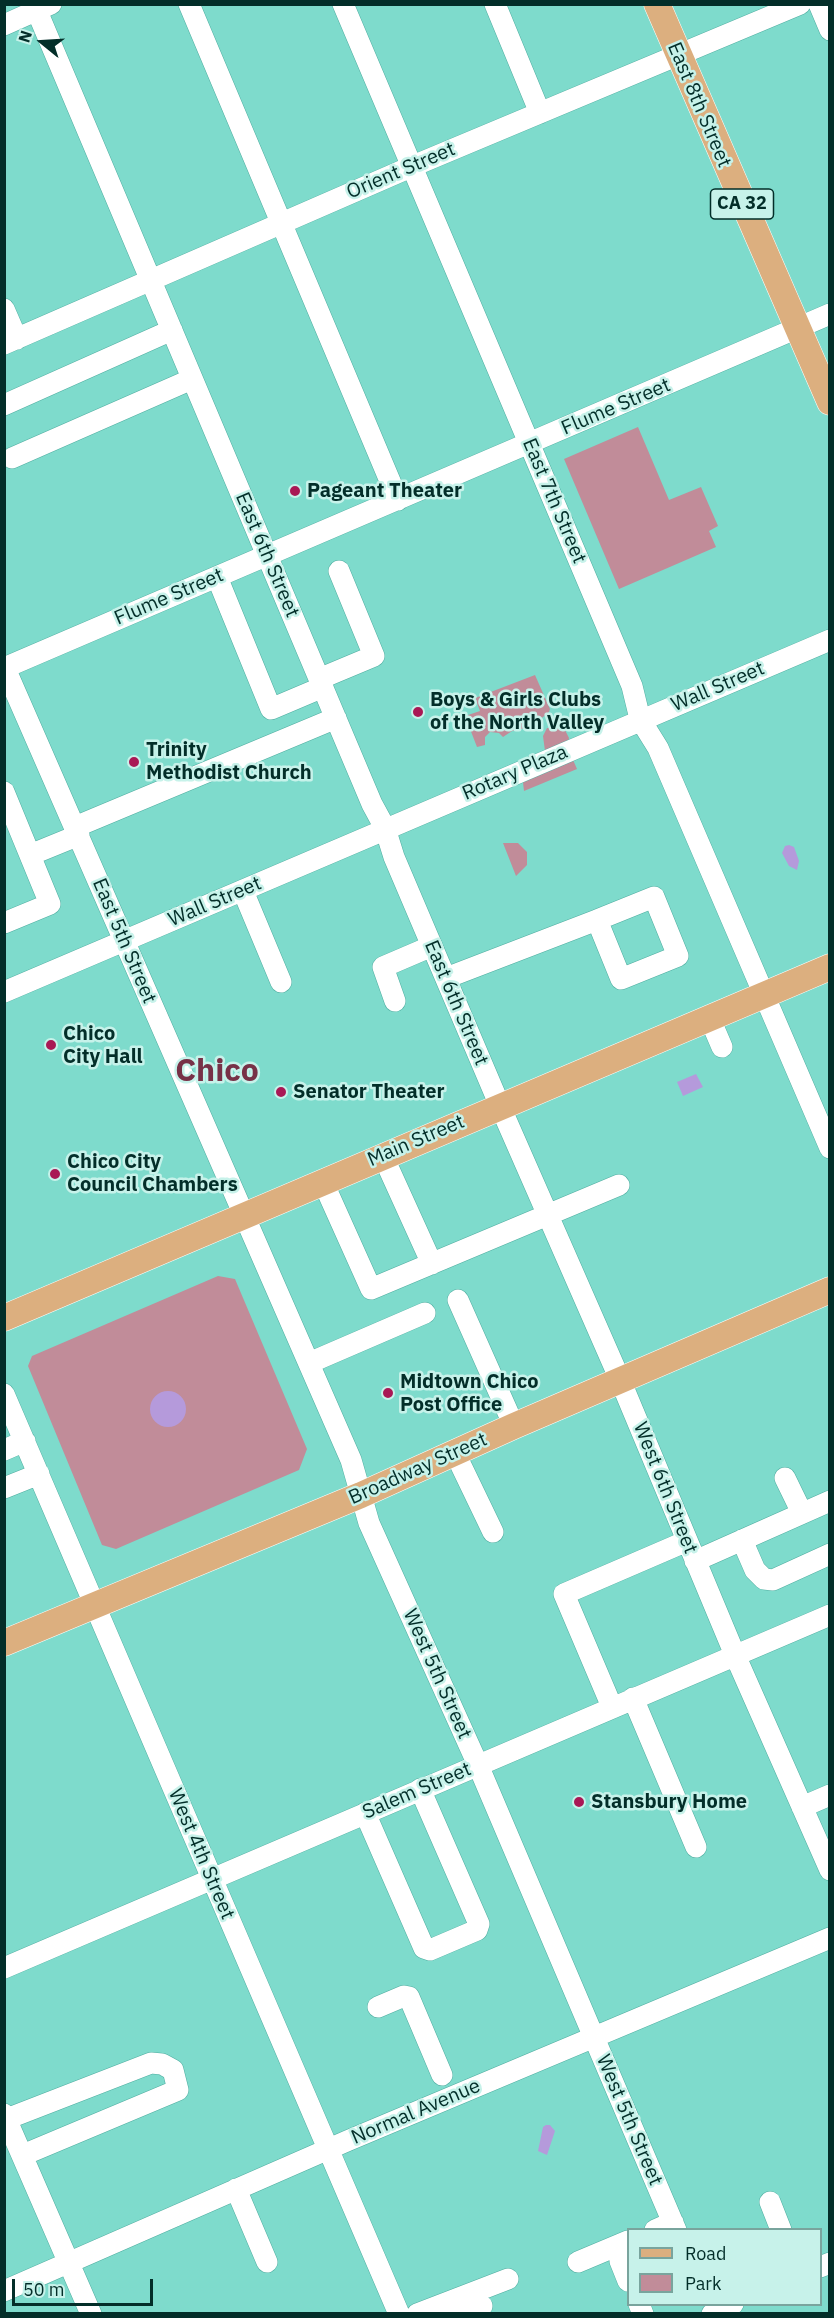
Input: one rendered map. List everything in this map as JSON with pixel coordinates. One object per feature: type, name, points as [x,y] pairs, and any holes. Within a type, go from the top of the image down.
[{"type":"main road","name":"East 8th Street","points":[[657,4],[677,56],[830,402]]},
{"type":"main road","name":"Main Street","points":[[4,1318],[830,968]]},
{"type":"main road","name":"Broadway Street","points":[[4,1643],[362,1496],[514,1425],[621,1382],[830,1290]]},
{"type":"street","points":[[189,4],[398,500]]},
{"type":"street","name":"East 7th Street","points":[[343,4],[632,686],[640,719],[658,748],[830,1148]]},
{"type":"street","points":[[495,4],[540,113]]},
{"type":"street","name":"Orient Street","points":[[11,341],[413,166],[800,4]]},
{"type":"street","points":[[819,4],[830,30]]},
{"type":"street","points":[[4,25],[40,7]]},
{"type":"street","name":"East 6th Street","points":[[40,7],[171,330],[385,828],[394,857],[500,1106]]},
{"type":"street","points":[[4,309],[11,341]]},
{"type":"street","name":"Flume Street","points":[[5,667],[830,314]]},
{"type":"street","points":[[4,405],[171,330]]},
{"type":"street","points":[[12,458],[192,379]]},
{"type":"street","points":[[217,577],[271,709],[374,656],[339,571]]},
{"type":"street","name":"Wall Street","points":[[607,735],[830,640]]},
{"type":"street","name":"East 5th Street","points":[[5,667],[244,1216]]},
{"type":"street","points":[[30,855],[77,831],[336,718]]},
{"type":"street","name":"Rotary Plaza","points":[[424,811],[607,735]]},
{"type":"street","points":[[4,792],[50,904],[4,923]]},
{"type":"street","name":"Wall Street","points":[[4,992],[243,891],[424,811]]},
{"type":"street","points":[[243,891],[281,982]]},
{"type":"street","points":[[446,978],[597,920]]},
{"type":"street","points":[[395,1001],[383,967],[432,946]]},
{"type":"street","points":[[710,1019],[722,1047]]},
{"type":"street","name":"West 6th Street","points":[[500,1106],[621,1382],[735,1655],[830,1870]]},
{"type":"street","points":[[382,1156],[432,1264]]},
{"type":"street","points":[[323,1182],[371,1289],[620,1185]]},
{"type":"street","name":"West 5th Street","points":[[244,1216],[352,1463],[369,1523],[478,1765],[594,2037],[668,2227]]},
{"type":"street","points":[[458,1300],[514,1425]]},
{"type":"street","points":[[309,1363],[425,1313]]},
{"type":"street","name":"West 4th Street","points":[[4,1394],[399,2313]]},
{"type":"street","points":[[4,1450],[25,1442]]},
{"type":"street","points":[[455,1453],[493,1532]]},
{"type":"street","points":[[4,1488],[39,1474]]},
{"type":"street","points":[[786,1478],[802,1513]]},
{"type":"street","points":[[695,1561],[830,1501]]},
{"type":"street","points":[[742,1540],[756,1569],[764,1579],[773,1580],[830,1554]]},
{"type":"street","points":[[612,1707],[564,1594],[687,1541]]},
{"type":"street","name":"Salem Street","points":[[4,1968],[830,1615]]},
{"type":"street","points":[[633,1698],[696,1847]]},
{"type":"street","points":[[365,1813],[424,1948],[430,1950],[477,1930],[479,1924],[420,1790]]},
{"type":"street","points":[[802,1807],[830,1795]]},
{"type":"street","name":"Normal Avenue","points":[[4,2291],[329,2149],[830,1938]]},
{"type":"street","points":[[378,2007],[405,1996],[409,1997],[442,2074]]},
{"type":"street","points":[[23,2155],[178,2090],[172,2070],[162,2064],[151,2063],[5,2118],[91,2313]]},
{"type":"street","points":[[236,2189],[267,2262]]},
{"type":"street","points":[[770,2202],[781,2228]]},
{"type":"street","points":[[578,2262],[627,2241]]},
{"type":"street","points":[[620,2261],[627,2278]]},
{"type":"street","points":[[417,2313],[508,2278]]},
{"type":"street","points":[[462,2313],[482,2306]]},
{"type":"street","points":[[712,2313],[728,2306]]},
{"type":"green space","points":[[638,427],[669,500],[701,487],[718,526],[709,531],[716,547],[619,589],[564,459]]},
{"type":"green space","points":[[535,675],[550,709],[549,712],[531,727],[512,731],[503,737],[499,733],[490,732],[485,737],[485,745],[477,747],[465,716],[480,711],[475,698]]},
{"type":"green space","points":[[556,727],[565,730],[569,738],[567,746],[577,769],[524,791],[522,774],[545,751],[543,736],[547,728]]},
{"type":"green space","points":[[503,843],[518,843],[527,852],[527,865],[516,876]]},
{"type":"green space","points":[[218,1276],[235,1279],[307,1449],[299,1470],[116,1549],[102,1545],[28,1366],[32,1356]]},
{"type":"shaded area","points":[[785,846],[794,847],[799,861],[797,870],[789,866],[782,853]]},
{"type":"shaded area","points":[[696,1074],[703,1087],[683,1096],[677,1082]]},
{"type":"shaded area","points":[[168,1391],[181,1396],[186,1409],[181,1422],[168,1427],[155,1422],[150,1409],[155,1396]]},
{"type":"shaded area","points":[[550,2125],[555,2131],[547,2155],[538,2151],[543,2127]]},
{"type":"place","name":"Pageant Theater","points":[[295,491]]},
{"type":"place","name":"Boys & Girls Clubs of the North Valley","points":[[418,712]]},
{"type":"place","name":"Trinity Methodist Church","points":[[134,762]]},
{"type":"place","name":"Chico City Hall","points":[[51,1045]]},
{"type":"place","name":"Senator Theater","points":[[281,1092]]},
{"type":"place","name":"Chico City Council Chambers","points":[[55,1174]]},
{"type":"place","name":"Midtown Chico Post Office","points":[[388,1393]]},
{"type":"place","name":"Stansbury Home","points":[[579,1802]]},
{"type":"district","name":"Chico","points":[[217,1072]]}]
